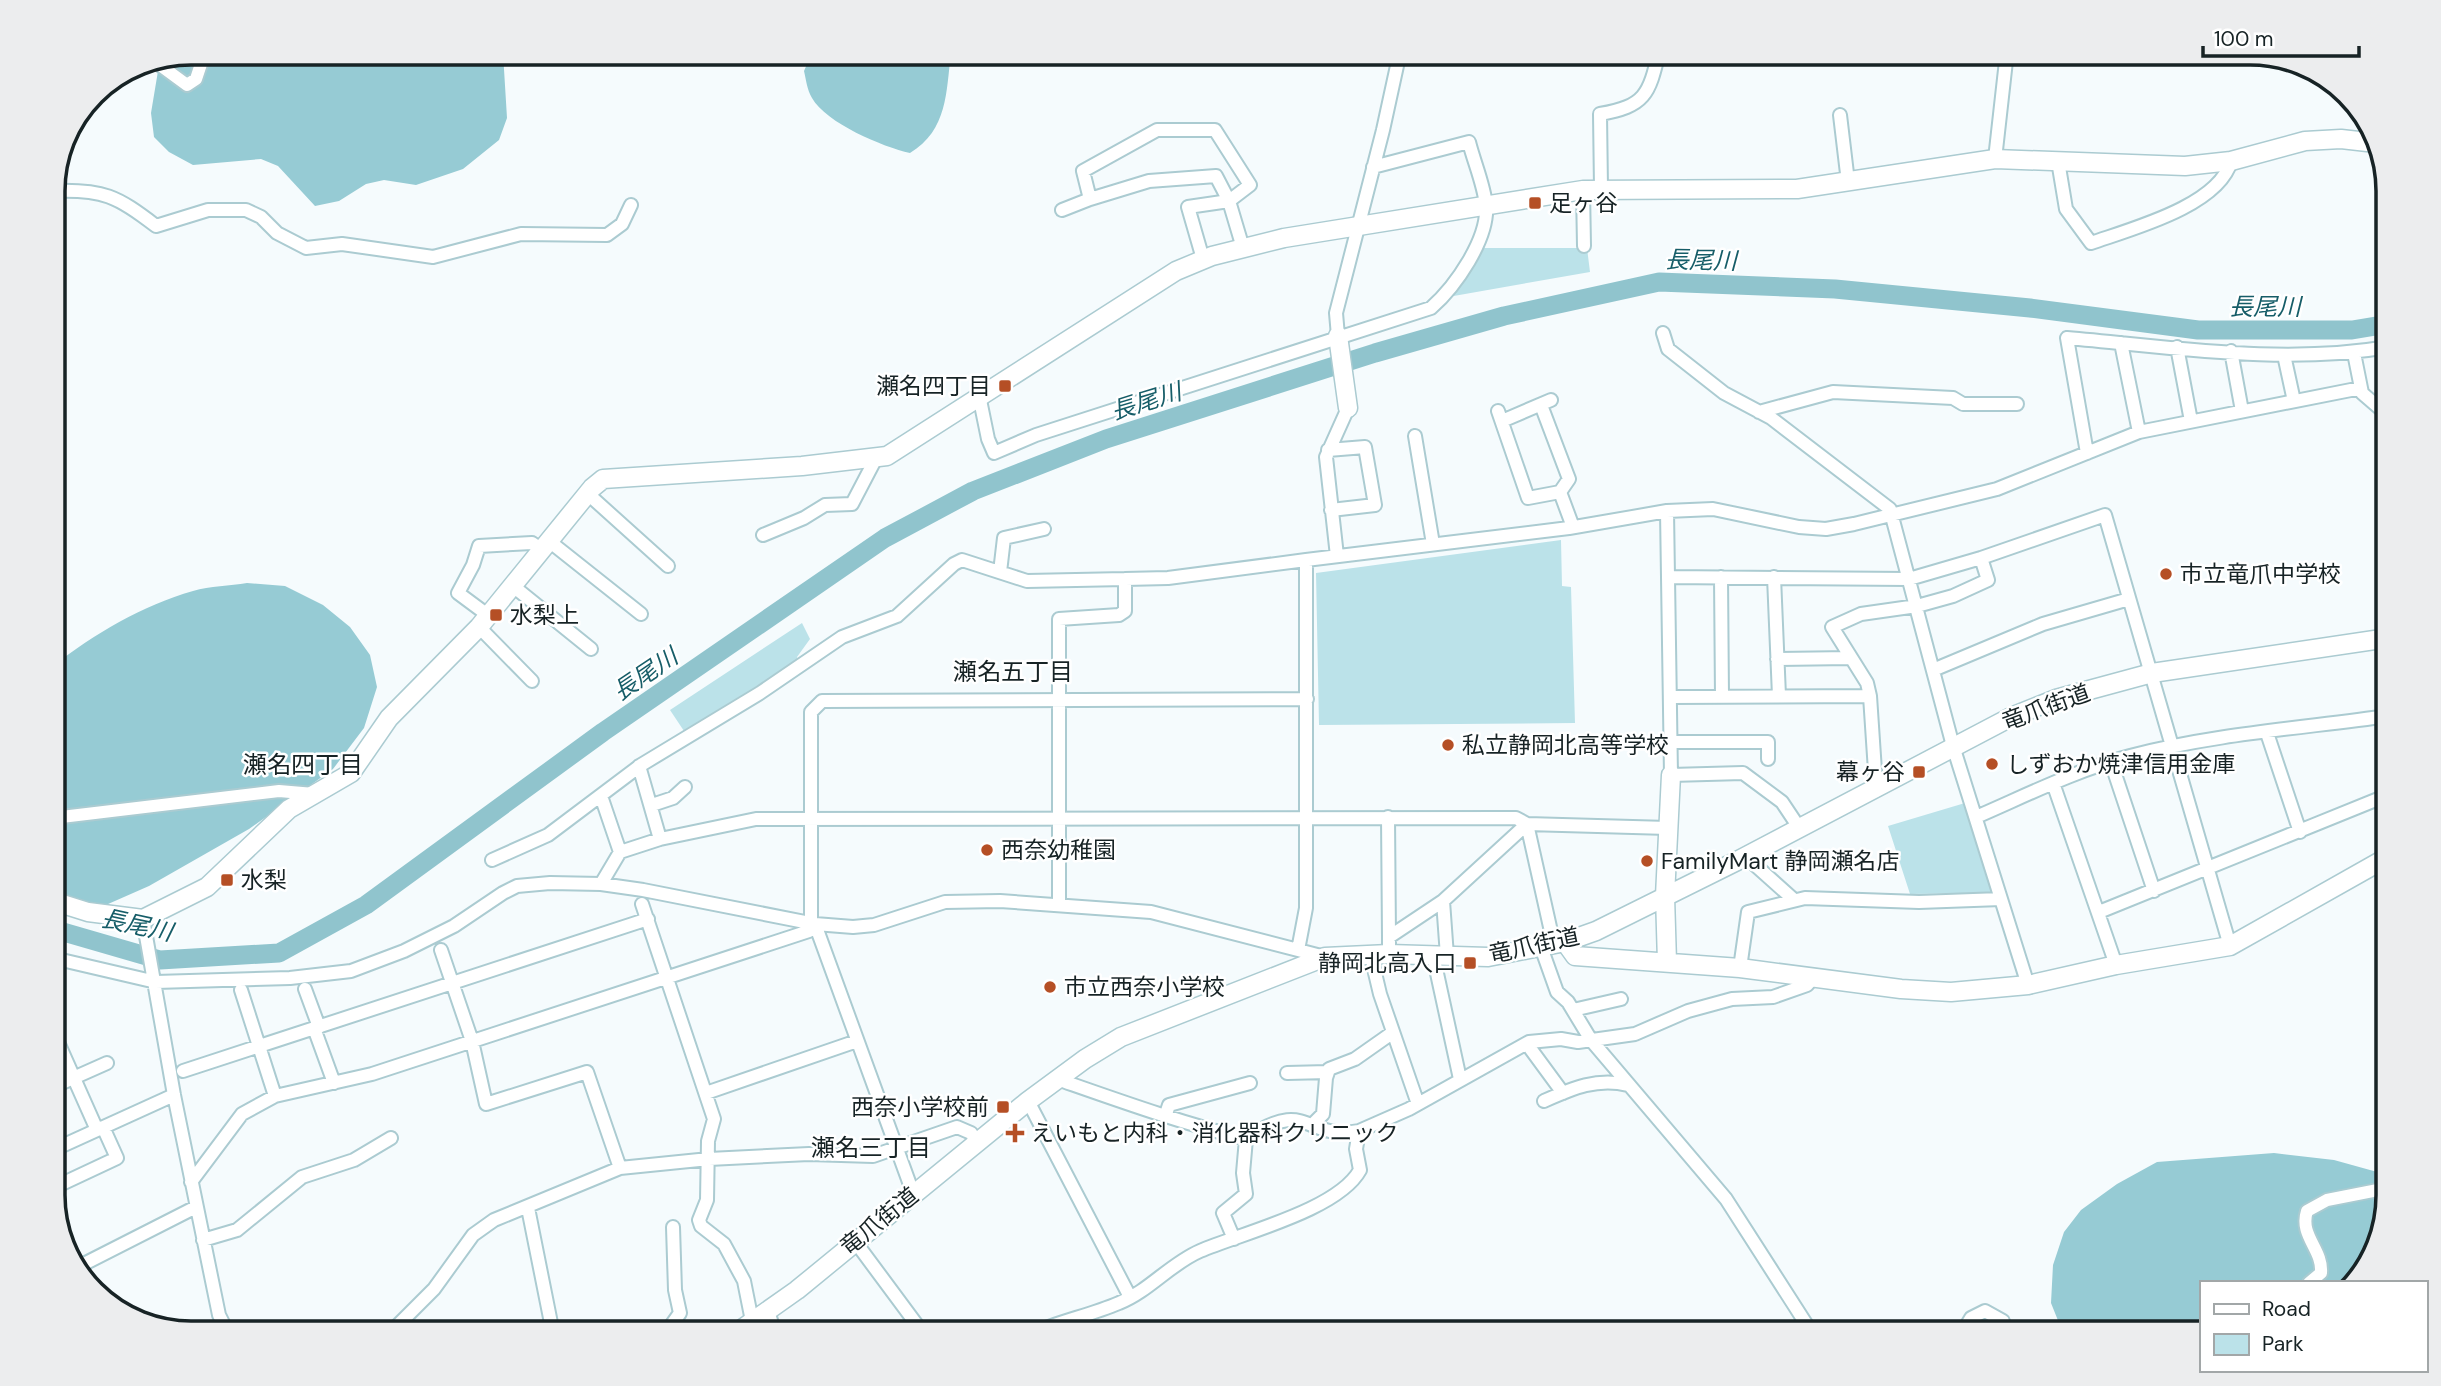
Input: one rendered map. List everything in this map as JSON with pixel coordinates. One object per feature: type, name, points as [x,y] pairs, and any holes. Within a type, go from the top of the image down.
[{"type":"street","points":[[163,68],[187,85],[196,79],[201,65]]},
{"type":"street","points":[[1337,556],[1326,470],[1328,450],[1348,408],[1336,313],[1396,65]]},
{"type":"street","points":[[1584,246],[1600,114],[1627,109],[1643,99],[1656,65]]},
{"type":"street","points":[[1995,159],[2006,65]]},
{"type":"street","points":[[1840,115],[1848,182]]},
{"type":"street","points":[[1090,200],[1083,171],[1157,130],[1215,130],[1250,185],[1229,201],[1188,207],[1203,260]]},
{"type":"street","points":[[65,905],[144,927],[207,887],[269,827],[314,794],[337,784],[351,773],[389,718],[484,621],[603,479],[875,460],[887,456],[1176,271],[1203,260],[1243,248],[1357,226],[1592,189],[1784,189],[1995,159],[2185,166],[2231,160],[2305,141],[2341,139],[2367,142]]},
{"type":"street","points":[[979,395],[988,439],[994,453],[1036,435],[1431,308],[1451,290],[1485,222],[1486,204],[1469,142],[1373,167]]},
{"type":"street","points":[[2057,161],[2066,209],[2091,243],[2186,208],[2228,172],[2231,160]]},
{"type":"street","points":[[1062,210],[1149,181],[1216,176],[1229,201],[1243,248]]},
{"type":"street","points":[[65,191],[91,190],[125,202],[156,226],[208,210],[237,209],[261,217],[277,233],[306,248],[342,244],[433,257],[521,234],[607,234],[622,224],[631,205]]},
{"type":"street","points":[[1663,333],[1668,349],[1724,393],[1759,412],[1880,501],[1893,515],[1953,746],[2028,985]]},
{"type":"street","points":[[2087,453],[2067,338],[2284,355],[2354,353],[2376,349]]},
{"type":"street","points":[[2121,342],[2138,432]]},
{"type":"street","points":[[2177,347],[2191,421]]},
{"type":"street","points":[[2231,351],[2242,411]]},
{"type":"street","points":[[2354,353],[2362,393],[2376,405]]},
{"type":"street","points":[[2284,355],[2294,401]]},
{"type":"street","points":[[492,860],[548,835],[639,766],[760,693],[842,637],[897,616],[954,564],[962,560],[1042,582],[1168,578],[1573,527],[1667,511],[1713,509],[1799,527],[1826,529],[1997,489],[2138,432],[2361,388]]},
{"type":"street","points":[[1759,412],[1844,391],[1874,396],[1954,398],[1963,404],[2017,404]]},
{"type":"street","points":[[1546,402],[1569,479],[1560,492],[1528,498],[1500,416],[1546,402]]},
{"type":"street","points":[[1415,436],[1433,544]]},
{"type":"street","points":[[1328,450],[1365,447],[1375,505],[1331,510]]},
{"type":"street","points":[[763,535],[804,518],[825,505],[852,504],[875,460]]},
{"type":"street","points":[[1560,492],[1573,527]]},
{"type":"street","points":[[588,494],[668,566]]},
{"type":"street","points":[[1667,511],[1671,742],[1665,896],[1667,962]]},
{"type":"street","points":[[1668,577],[1909,579],[1981,558],[2105,515],[2230,946]]},
{"type":"street","points":[[1000,572],[1003,538],[1045,529]]},
{"type":"street","points":[[532,681],[458,593],[473,565],[479,546],[532,543],[546,545],[641,614]]},
{"type":"street","points":[[1876,786],[1867,683],[1832,627],[1861,614],[1917,606],[1953,596],[1988,580],[1981,558]]},
{"type":"street","points":[[1298,950],[1306,908],[1306,560]]},
{"type":"street","points":[[1721,577],[1722,697]]},
{"type":"street","points":[[1774,577],[1779,696]]},
{"type":"street","points":[[1059,905],[1059,619],[1119,615],[1125,611],[1125,579]]},
{"type":"street","points":[[513,586],[591,649]]},
{"type":"street","points":[[1933,670],[2019,633],[2129,599]]},
{"type":"street","name":"竜爪街道","points":[[752,1321],[768,1311],[1028,1101],[1121,1037],[1325,957],[1383,949],[1440,956],[1488,957],[1554,945],[1665,896],[1953,746],[2011,717],[2056,699],[2152,673],[2376,640]]},
{"type":"street","points":[[1777,659],[1850,658]]},
{"type":"street","points":[[1670,697],[1870,696]]},
{"type":"street","points":[[913,1193],[813,923],[811,712],[822,701],[1307,699]]},
{"type":"street","points":[[1976,817],[2053,783],[2111,762],[2173,746],[2376,718]]},
{"type":"street","points":[[2267,733],[2300,832]]},
{"type":"street","points":[[1671,742],[1768,742],[1768,759]]},
{"type":"street","points":[[2111,762],[2154,891]]},
{"type":"street","points":[[639,766],[660,839]]},
{"type":"street","points":[[1671,775],[1743,773],[1782,802],[1798,826]]},
{"type":"street","points":[[2053,783],[2116,965]]},
{"type":"street","points":[[652,805],[673,798],[685,787]]},
{"type":"street","points":[[65,817],[279,791],[314,794]]},
{"type":"street","points":[[600,796],[620,852]]},
{"type":"street","points":[[2099,912],[2209,870],[2376,800]]},
{"type":"street","points":[[601,884],[620,852],[660,839],[756,819],[1307,816],[1516,818],[1527,824],[1668,828]]},
{"type":"street","points":[[1388,817],[1383,949],[1392,1033],[1418,1104]]},
{"type":"street","points":[[1383,949],[1443,901],[1527,824]]},
{"type":"street","points":[[1527,824],[1554,945],[1557,992],[1573,1010],[1591,1040],[1726,1199],[1804,1321]]},
{"type":"street","points":[[1745,856],[1793,899]]},
{"type":"street","points":[[1554,945],[1575,956],[1740,968],[1901,989],[1951,992],[2028,985],[2116,965],[2230,946],[2376,864]]},
{"type":"street","points":[[65,960],[155,977],[290,978],[351,971],[416,945],[517,886],[601,884],[813,923],[874,925],[946,902],[1059,905],[1151,912],[1247,939],[1325,957]]},
{"type":"street","points":[[1740,968],[1748,912],[1793,899],[1919,902],[2001,899]]},
{"type":"street","points":[[1443,901],[1440,956],[1460,1079]]},
{"type":"street","points":[[642,904],[714,1119],[708,1141],[708,1200],[699,1220],[701,1226],[724,1244],[744,1281],[752,1321]]},
{"type":"street","points":[[183,1071],[648,919]]},
{"type":"street","points":[[191,1182],[242,1114],[275,1096],[334,1083],[472,1041],[809,931],[813,923]]},
{"type":"street","points":[[144,927],[174,1096],[222,1321]]},
{"type":"street","points":[[442,950],[472,1041],[486,1104],[587,1072],[620,1168]]},
{"type":"street","points":[[1057,1079],[1165,1117],[1246,1139],[1268,1124],[1297,1118],[1340,1135],[1359,1131],[1418,1104],[1527,1044],[1545,1040],[1591,1040],[1635,1034],[1688,1011],[1732,999],[1773,997],[1807,985],[1814,977]]},
{"type":"street","points":[[305,989],[334,1083]]},
{"type":"street","points":[[241,990],[257,1047],[275,1096]]},
{"type":"street","points":[[1573,1010],[1621,999]]},
{"type":"street","points":[[1287,1073],[1328,1072],[1338,1064],[1355,1059],[1392,1033]]},
{"type":"street","points":[[706,1093],[857,1041]]},
{"type":"street","points":[[1527,1044],[1563,1093]]},
{"type":"street","points":[[65,1057],[117,1158],[65,1179]]},
{"type":"street","points":[[65,1081],[107,1063]]},
{"type":"street","points":[[1312,1125],[1323,1114],[1328,1072]]},
{"type":"street","points":[[1544,1101],[1584,1084],[1605,1082],[1628,1085]]},
{"type":"street","points":[[1165,1117],[1169,1105],[1251,1083]]},
{"type":"street","points":[[65,1144],[174,1096]]},
{"type":"street","points":[[1028,1101],[1130,1297]]},
{"type":"street","points":[[403,1321],[434,1289],[473,1235],[494,1220],[620,1168],[709,1159],[808,1154],[873,1156],[957,1127],[971,1133],[978,1143]]},
{"type":"street","points":[[1067,1321],[1130,1297],[1174,1265],[1199,1251],[1306,1211],[1355,1179],[1360,1170],[1356,1149],[1359,1131]]},
{"type":"street","points":[[204,1240],[237,1230],[302,1177],[354,1160],[391,1138]]},
{"type":"street","points":[[1234,1239],[1223,1213],[1246,1194],[1243,1173],[1246,1139]]},
{"type":"street","points":[[2311,1281],[2321,1273],[2322,1262],[2303,1223],[2307,1211],[2327,1200],[2376,1191]]},
{"type":"street","points":[[85,1263],[197,1207]]},
{"type":"street","points":[[528,1208],[550,1321]]},
{"type":"street","points":[[673,1227],[675,1290],[680,1313],[674,1321]]},
{"type":"street","points":[[854,1240],[913,1321]]},
{"type":"street","points":[[768,1311],[771,1321]]},
{"type":"street","points":[[1969,1321],[1985,1311],[2003,1321]]},
{"type":"green space","points":[[1477,248],[1587,248],[1590,272],[1448,297]]},
{"type":"green space","points":[[1561,540],[1562,586],[1571,587],[1575,723],[1319,725],[1316,573]]},
{"type":"green space","points":[[802,623],[810,639],[797,657],[799,662],[684,731],[670,710]]},
{"type":"green space","points":[[1965,803],[1995,893],[1910,894],[1888,826]]},
{"type":"shaded area","points":[[182,65],[504,65],[507,118],[499,140],[463,169],[416,185],[384,180],[366,184],[339,201],[315,206],[278,166],[261,159],[193,165],[169,152],[154,137],[151,113],[158,71]]},
{"type":"shaded area","points":[[807,65],[950,65],[946,96],[938,122],[932,133],[910,153],[871,140],[829,116],[810,95],[804,71]]},
{"type":"shaded area","points":[[247,583],[285,586],[323,605],[350,627],[370,655],[377,687],[364,728],[333,769],[249,829],[149,886],[99,908],[65,899],[65,657],[138,612],[200,589]]},
{"type":"shaded area","points":[[2274,1153],[2334,1160],[2376,1172],[2375,1212],[2367,1244],[2342,1281],[2200,1281],[2200,1321],[2058,1321],[2051,1303],[2053,1265],[2064,1232],[2081,1210],[2117,1184],[2157,1162]]},
{"type":"waterway","name":"長尾川","points":[[65,932],[160,960],[279,953],[366,905],[603,732],[885,538],[973,491],[1106,439],[1375,353],[1504,316],[1659,282],[1835,289],[2030,308],[2198,330],[2352,330],[2376,326]]},
{"type":"place","name":"足ヶ谷","points":[[1535,203]]},
{"type":"place","name":"瀬名四丁目","points":[[1005,386]]},
{"type":"place","name":"市立竜爪中学校","points":[[2166,574]]},
{"type":"place","name":"水梨上","points":[[496,615]]},
{"type":"place","name":"私立静岡北高等学校","points":[[1448,745]]},
{"type":"place","name":"しずおか焼津信用金庫","points":[[1992,764]]},
{"type":"place","name":"幕ヶ谷","points":[[1919,772]]},
{"type":"place","name":"西奈幼稚園","points":[[987,850]]},
{"type":"place","name":"FamilyMart 静岡瀬名店","points":[[1647,861]]},
{"type":"place","name":"水梨","points":[[227,880]]},
{"type":"place","name":"静岡北高入口","points":[[1470,963]]},
{"type":"place","name":"市立西奈小学校","points":[[1050,987]]},
{"type":"place","name":"西奈小学校前","points":[[1003,1107]]},
{"type":"place","name":"えいもと内科・消化器科クリニック","points":[[1015,1133]]},
{"type":"district","name":"瀬名五丁目","points":[[1013,671]]},
{"type":"district","name":"瀬名四丁目","points":[[303,764]]},
{"type":"district","name":"瀬名三丁目","points":[[871,1147]]}]
